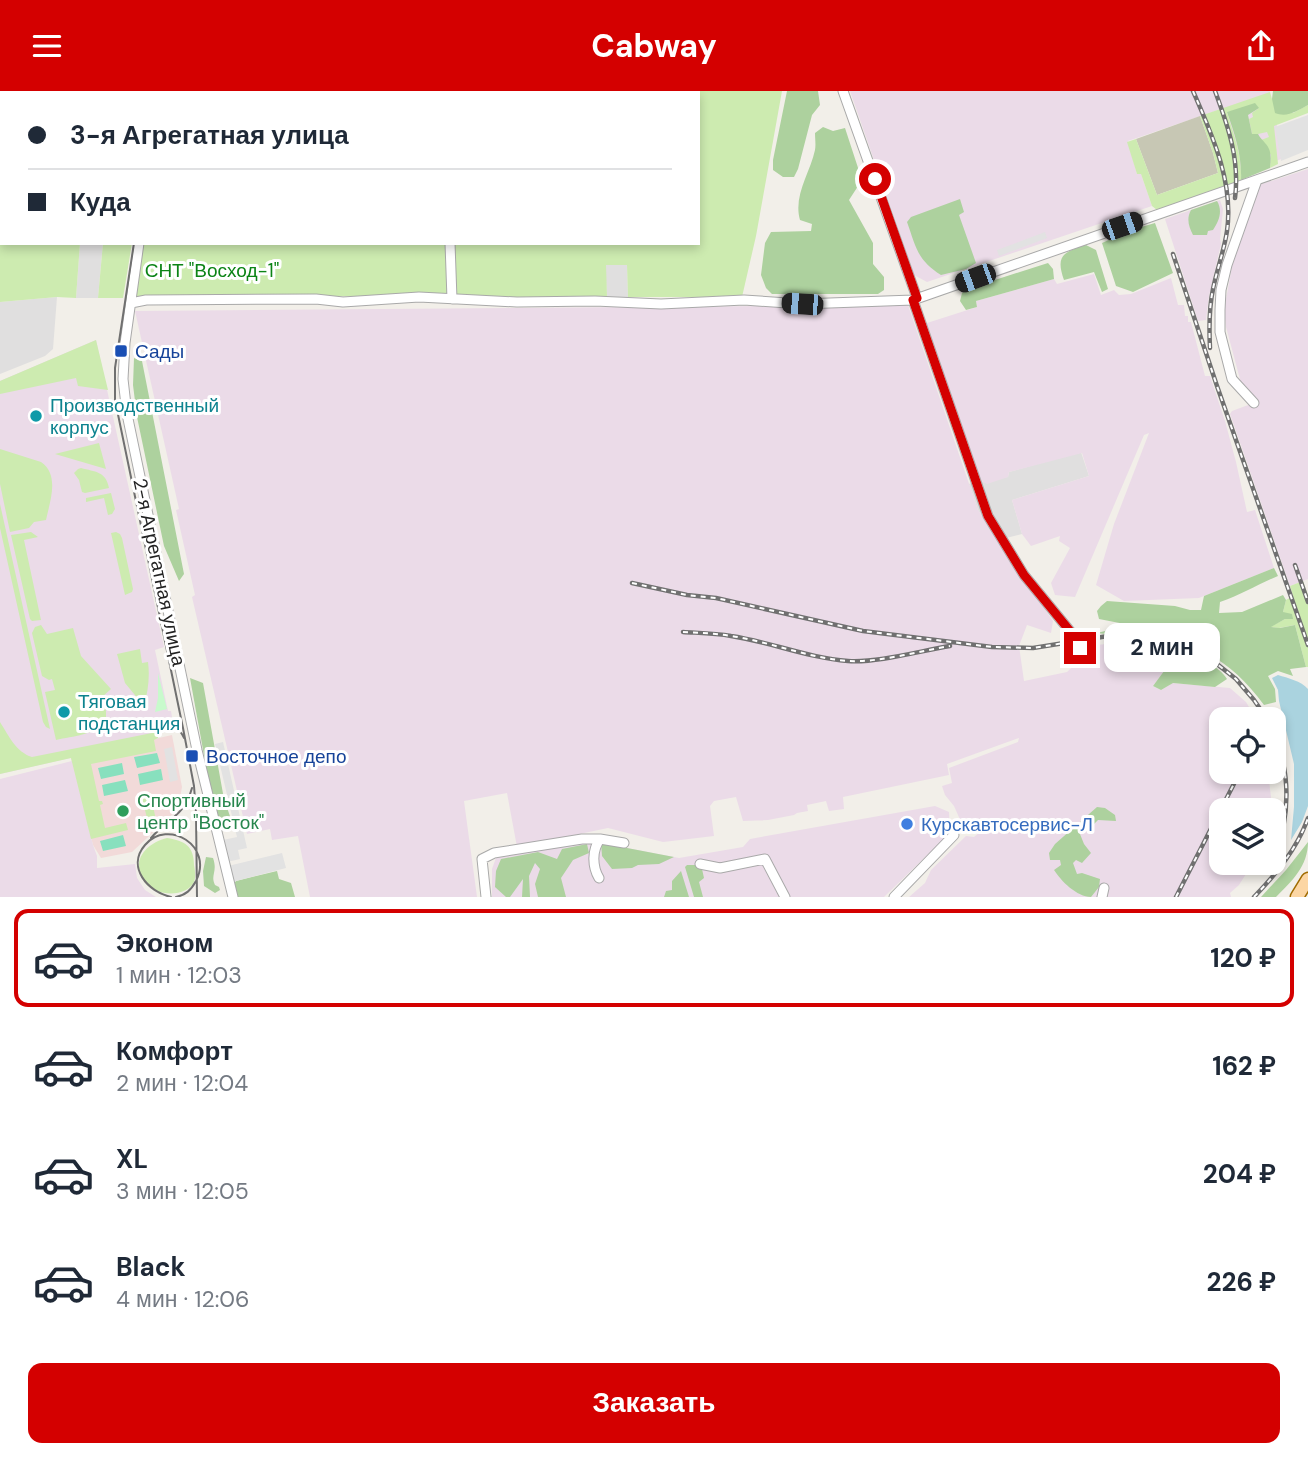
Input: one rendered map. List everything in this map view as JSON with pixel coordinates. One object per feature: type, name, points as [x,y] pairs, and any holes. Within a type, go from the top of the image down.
[{"type":"main road","points":[[1297,897],[1308,879]]},
{"type":"street","points":[[843,91],[988,516],[1024,575],[1079,642],[1080,648]]},
{"type":"street","points":[[131,303],[159,300],[316,299],[343,302],[419,297],[517,302],[662,304],[744,300],[802,304],[915,299],[1308,162]]},
{"type":"street","points":[[1254,403],[1232,379],[1220,332],[1220,310],[1227,265],[1257,180]]},
{"type":"street","name":"2-я Агрегатная улица","points":[[139,245],[125,343],[123,379],[127,414],[197,750],[233,897]]},
{"type":"street","points":[[450,245],[452,299]]},
{"type":"street","points":[[894,897],[954,835]]},
{"type":"street","points":[[486,897],[482,859],[494,853],[582,839],[624,843]]},
{"type":"street","points":[[599,878],[594,861],[597,842],[600,839]]},
{"type":"street","points":[[700,864],[720,868],[765,859],[785,897]]},
{"type":"shaded area","points":[[850,91],[1270,91],[1268,97],[1287,157],[1239,174],[1221,109],[1128,141],[1137,174],[1141,174],[1152,206],[927,282],[914,275]]},
{"type":"shaded area","points":[[1308,115],[1308,150],[1281,161],[1275,127]]},
{"type":"shaded area","points":[[1200,116],[1218,173],[1157,195],[1136,139]]},
{"type":"shaded area","points":[[1308,169],[1308,579],[1290,586],[1230,414],[1259,401],[1241,383],[1224,310],[1233,261],[1256,186]]},
{"type":"shaded area","points":[[1220,200],[1223,209],[1221,244],[1206,320],[1198,321],[1165,219]]},
{"type":"shaded area","points":[[1045,232],[1047,238],[999,256],[997,250]]},
{"type":"shaded area","points":[[80,245],[103,245],[98,298],[76,298]]},
{"type":"shaded area","points":[[605,265],[627,265],[628,297],[607,297]]},
{"type":"shaded area","points":[[1094,274],[1101,295],[1114,290],[1119,295],[1131,294],[1171,278],[1178,305],[1184,305],[1185,316],[1188,316],[1188,322],[1191,322],[1205,376],[1210,376],[1225,421],[1247,512],[1255,510],[1274,568],[1199,598],[1124,601],[1096,585],[1114,524],[1149,433],[1144,435],[1075,597],[1055,595],[1051,583],[1070,548],[1059,541],[1060,536],[1031,546],[1022,534],[1012,500],[1089,476],[1082,453],[1009,472],[1008,477],[987,484],[978,480],[927,323],[977,307],[976,301],[1054,279],[1057,284]]},
{"type":"shaded area","points":[[57,297],[53,349],[45,356],[0,374],[0,302]]},
{"type":"shaded area","points":[[908,305],[978,510],[1053,621],[1051,633],[1027,625],[1019,646],[1024,681],[1067,672],[1082,657],[1085,646],[1139,641],[1179,651],[1153,686],[1161,690],[1172,683],[1230,688],[1246,702],[1249,707],[1209,707],[1209,784],[1269,784],[1271,798],[1209,798],[1209,875],[1245,875],[1230,893],[1231,897],[909,897],[925,883],[931,870],[966,836],[974,837],[981,831],[972,823],[968,826],[962,824],[954,806],[945,795],[942,786],[952,783],[949,768],[1018,742],[1019,738],[947,764],[949,775],[843,797],[844,809],[829,811],[826,801],[807,805],[808,811],[794,815],[743,821],[736,797],[714,801],[710,806],[714,836],[663,842],[608,828],[517,847],[507,793],[464,801],[477,897],[310,897],[298,836],[272,840],[270,829],[247,834],[192,597],[195,595],[176,510],[179,509],[135,311]]},
{"type":"shaded area","points":[[96,340],[164,647],[155,650],[168,711],[171,711],[172,717],[155,721],[158,738],[0,774],[0,381]]},
{"type":"shaded area","points":[[1081,452],[1089,476],[1012,500],[1022,534],[998,540],[978,510],[969,484],[978,480],[1008,477],[1009,472]]},
{"type":"shaded area","points":[[172,735],[182,787],[178,809],[132,852],[101,858],[93,845],[71,758]]},
{"type":"shaded area","points":[[223,742],[247,848],[238,850],[240,859],[227,862],[223,840],[237,837],[215,744]]},
{"type":"shaded area","points":[[172,747],[178,780],[170,782],[164,749]]},
{"type":"shaded area","points":[[72,761],[97,856],[97,868],[135,864],[137,878],[145,890],[156,897],[0,897],[0,779]]},
{"type":"shaded area","points":[[935,806],[949,812],[950,833],[884,897],[492,897],[492,869],[497,855],[567,842],[601,843],[679,858],[743,847],[750,839]]},
{"type":"shaded area","points":[[282,853],[286,868],[236,881],[232,885],[228,866]]},
{"type":"green space","points":[[700,91],[782,91],[756,236],[742,297],[628,297],[627,265],[606,265],[607,297],[455,297],[454,245],[700,245]]},
{"type":"green space","points":[[787,91],[818,91],[820,105],[812,115],[794,177],[783,177],[773,170]]},
{"type":"green space","points":[[1273,91],[1308,91],[1308,105],[1288,114],[1275,113]]},
{"type":"green space","points":[[1270,92],[1272,99],[1293,113],[1308,105],[1308,113],[1274,126],[1278,164],[1270,168],[1271,155],[1261,140],[1269,137],[1267,132],[1252,134],[1249,119],[1259,108],[1227,112],[1239,153],[1241,180],[1157,210],[1152,206],[1141,174],[1137,174],[1127,142],[1136,139],[1157,195],[1218,173],[1200,116]]},
{"type":"green space","points":[[1255,103],[1259,108],[1248,115],[1252,134],[1258,134],[1269,149],[1270,168],[1241,180],[1239,154],[1227,112]]},
{"type":"green space","points":[[823,127],[833,131],[845,128],[862,180],[849,200],[873,243],[873,264],[884,277],[884,290],[878,294],[772,294],[766,288],[761,275],[765,243],[771,232],[811,231],[812,224],[800,220],[799,202],[813,159],[815,133]]},
{"type":"green space","points":[[960,199],[964,212],[959,215],[976,263],[966,269],[941,275],[922,258],[907,222],[911,217]]},
{"type":"green space","points":[[1217,201],[1220,216],[1213,230],[1208,231],[1207,235],[1193,235],[1189,223],[1191,210]]},
{"type":"green space","points":[[1155,223],[1173,273],[1133,292],[1116,286],[1102,243]]},
{"type":"green space","points":[[0,245],[80,245],[76,298],[0,302]]},
{"type":"green space","points":[[103,245],[132,245],[123,298],[98,298]]},
{"type":"green space","name":"СНТ \"Восход-1\"","points":[[142,245],[448,245],[450,297],[134,298]]},
{"type":"green space","points":[[1086,245],[1096,250],[1108,289],[1102,292],[1094,272],[1064,280],[1061,272],[1063,256]]},
{"type":"green space","points":[[1048,263],[1053,269],[1054,279],[976,301],[977,307],[966,310],[960,301],[962,293],[970,288]]},
{"type":"green space","points":[[96,340],[108,390],[78,386],[76,378],[0,394],[0,381]]},
{"type":"green space","points":[[134,358],[142,361],[184,574],[179,581],[164,546],[137,417],[133,385]]},
{"type":"green space","points":[[99,443],[106,469],[55,454]]},
{"type":"green space","points":[[0,449],[41,462],[47,467],[52,489],[46,520],[34,522],[29,528],[10,532],[0,484]]},
{"type":"green space","points":[[81,468],[103,475],[109,488],[82,492],[74,473]]},
{"type":"green space","points":[[111,493],[115,509],[112,514],[108,515],[104,498],[86,502],[86,498]]},
{"type":"green space","points":[[0,504],[50,729],[43,722],[0,528]]},
{"type":"green space","points":[[31,532],[38,537],[24,540],[41,620],[32,621],[11,535]]},
{"type":"green space","points":[[116,532],[122,538],[133,589],[125,595],[111,533]]},
{"type":"green space","points":[[1274,568],[1278,576],[1220,602],[1219,613],[1242,612],[1283,595],[1286,600],[1283,612],[1292,614],[1293,619],[1285,619],[1271,627],[1295,625],[1306,667],[1290,669],[1293,676],[1278,671],[1268,676],[1275,689],[1276,702],[1264,705],[1238,675],[1223,663],[1192,646],[1135,634],[1097,633],[1113,629],[1139,629],[1099,619],[1097,611],[1107,601],[1201,610],[1204,596]]},
{"type":"green space","points":[[1303,581],[1308,595],[1308,667],[1295,625],[1270,627],[1285,619],[1283,612],[1286,600],[1293,596],[1290,586]]},
{"type":"green space","points":[[41,625],[47,634],[73,628],[81,656],[111,689],[102,697],[106,721],[96,729],[56,740],[45,692],[55,690],[52,679],[42,676],[32,633],[35,627]]},
{"type":"green space","points":[[140,649],[142,663],[148,662],[149,668],[144,706],[125,683],[117,654]]},
{"type":"green space","points":[[1185,651],[1214,666],[1227,679],[1215,687],[1173,683],[1161,690],[1153,686],[1170,663],[1180,664],[1178,658]]},
{"type":"green space","points":[[158,673],[167,709],[155,712],[158,698]]},
{"type":"green space","points":[[190,678],[203,683],[224,799],[232,822],[230,830],[222,828],[212,799]]},
{"type":"green space","points":[[0,722],[17,747],[32,757],[157,732],[158,738],[154,740],[156,751],[91,764],[99,801],[103,804],[100,805],[105,828],[126,823],[128,830],[91,839],[71,758],[0,774]]},
{"type":"green space","points":[[157,753],[160,763],[137,768],[134,757]]},
{"type":"green space","points":[[122,763],[124,774],[101,779],[98,768]]},
{"type":"green space","points":[[161,769],[163,780],[140,785],[138,774]]},
{"type":"green space","points":[[125,780],[128,791],[104,796],[102,785]]},
{"type":"green space","points":[[150,792],[156,820],[140,824],[139,820],[147,818],[141,794]]},
{"type":"green space","points":[[1097,807],[1105,808],[1115,815],[1116,821],[1098,820],[1092,826],[1084,827],[1080,834],[1091,853],[1082,863],[1076,860],[1073,863],[1077,874],[1100,879],[1099,887],[1091,897],[1070,888],[1061,879],[1054,870],[1061,865],[1060,860],[1050,860],[1049,853],[1055,844]]},
{"type":"green space","points":[[123,835],[126,846],[103,851],[100,841]]},
{"type":"green space","points":[[167,838],[187,845],[194,859],[194,882],[179,893],[164,893],[150,888],[140,875],[139,861],[142,855],[152,844]]},
{"type":"green space","points":[[1308,842],[1302,866],[1293,879],[1276,897],[1261,897],[1281,875],[1286,875],[1286,870]]},
{"type":"green space","points":[[601,843],[674,857],[659,864],[612,869],[602,856]]},
{"type":"green space","points":[[587,844],[589,853],[573,860],[561,878],[566,897],[538,897],[535,884],[540,869],[535,863],[529,876],[530,897],[522,897],[523,879],[510,897],[506,897],[495,887],[496,871],[501,859],[538,852],[557,859],[562,849]]},
{"type":"green space","points":[[206,857],[213,858],[213,879],[220,890],[215,893],[204,886]]},
{"type":"green space","points":[[697,865],[702,869],[704,878],[699,882],[703,897],[694,897],[685,867]]},
{"type":"green space","points":[[277,871],[279,879],[291,883],[295,897],[236,897],[232,885],[236,881]]},
{"type":"green space","points":[[681,871],[689,897],[664,897],[666,891],[672,890],[672,881]]},
{"type":"water","points":[[1278,675],[1298,682],[1308,689],[1308,806],[1291,840],[1294,764],[1286,730],[1286,707],[1280,707],[1278,690],[1272,678]]},
{"type":"tram line","points":[[134,245],[115,368],[115,400],[194,786],[197,897]]},
{"type":"tram line","points":[[160,723],[175,727],[184,738]]},
{"type":"tram line","points":[[151,838],[185,805],[192,788]]},
{"type":"tram line","points":[[171,897],[148,884],[142,877],[138,862],[145,845],[155,837],[165,834],[186,840],[194,847],[199,857],[200,868],[196,881],[188,892],[176,897]]},
{"type":"railway","points":[[1193,91],[1220,159],[1227,195],[1227,231],[1211,303],[1210,348]]},
{"type":"railway","points":[[1215,91],[1234,157],[1235,198]]},
{"type":"railway","points":[[1173,254],[1308,645]]},
{"type":"railway","points":[[1295,565],[1308,602]]},
{"type":"railway","points":[[632,583],[687,595],[716,598],[863,631],[992,647],[1033,648],[1108,636],[1145,636],[1196,652],[1217,664],[1236,679],[1259,707]]},
{"type":"railway","points":[[683,632],[731,636],[818,657],[848,661],[885,658],[950,646]]},
{"type":"railway","points":[[1176,897],[1234,784]]},
{"type":"railway","points":[[1286,784],[1286,798]]},
{"type":"railway","points":[[1254,897],[1285,861],[1308,818]]},
{"type":"place","name":"Сады","points":[[121,351]]},
{"type":"place","name":"Производственный корпус","points":[[36,416]]},
{"type":"place","name":"Тяговая подстанция","points":[[64,712]]},
{"type":"place","name":"Восточное депо","points":[[192,756]]},
{"type":"place","name":"Спортивный центр \"Восток\"","points":[[123,811]]},
{"type":"place","name":"Курскавтосервис-Л","points":[[907,824]]},
{"type":"route","points":[[875,179],[917,298],[913,300],[988,516],[1024,575],[1079,642],[1080,648]]}]
